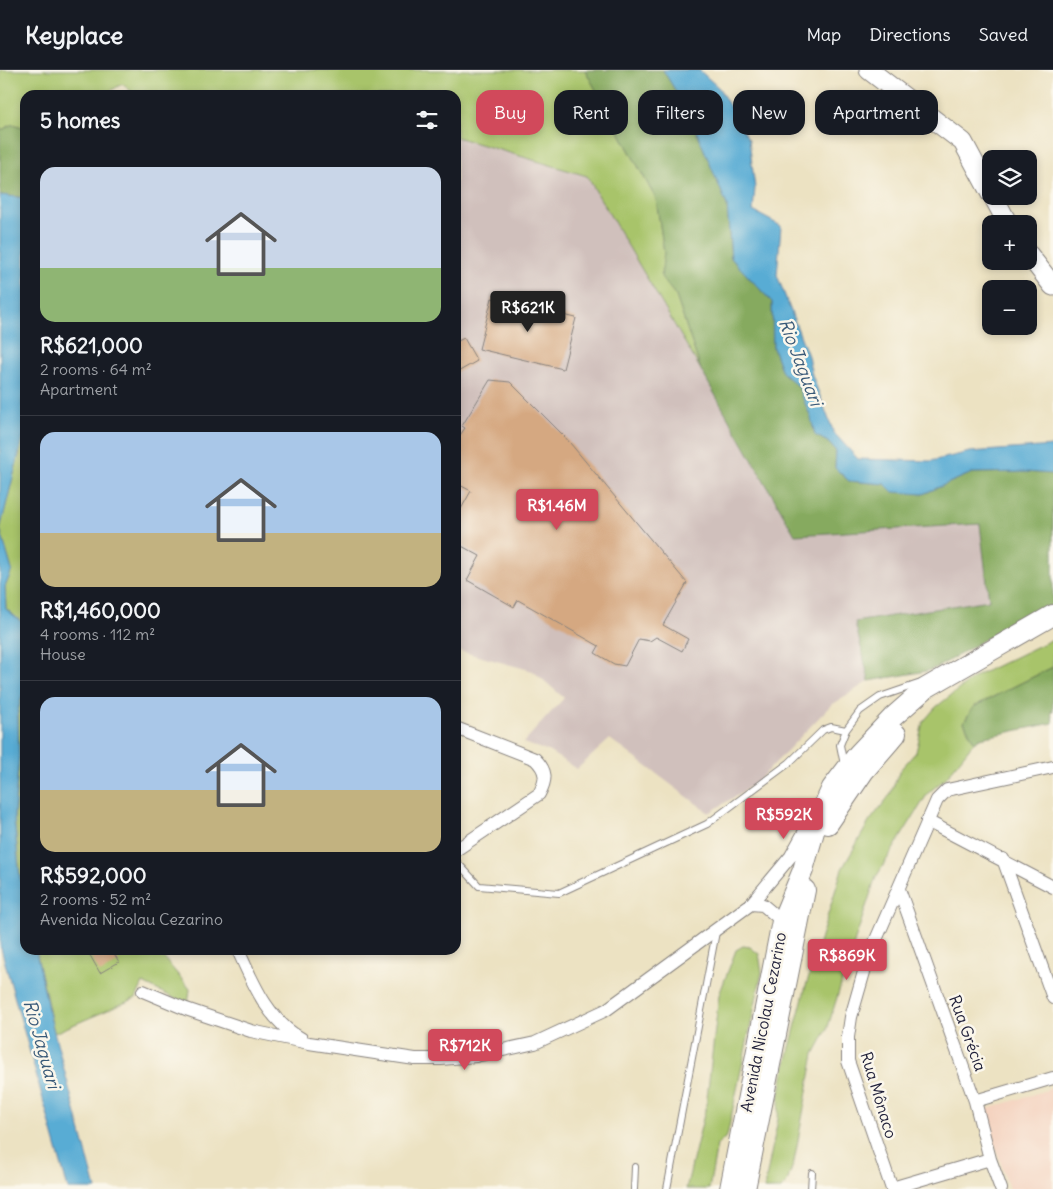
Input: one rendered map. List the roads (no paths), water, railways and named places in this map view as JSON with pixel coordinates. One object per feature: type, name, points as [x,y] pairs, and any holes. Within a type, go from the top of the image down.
[{"type":"main road","points":[[869,70],[963,142],[982,177]]},
{"type":"main road","points":[[1037,265],[1053,286]]},
{"type":"main road","name":"Avenida Nicolau Cezarino","points":[[730,1189],[782,921],[803,870],[818,821],[832,788],[845,770],[893,717],[919,694],[955,671],[1053,615]]},
{"type":"main road","name":"Avenida Nicolau Cezarino","points":[[745,1189],[806,888],[829,822],[864,770],[910,718],[937,695],[984,665],[1053,627]]},
{"type":"street","points":[[461,730],[535,759],[543,767],[546,774],[544,785],[539,794],[461,847]]},
{"type":"street","name":"Rua Mônaco","points":[[892,1189],[848,1061],[850,1017],[868,958],[937,800],[947,790],[1053,768]]},
{"type":"street","points":[[143,991],[186,1009],[251,1030],[309,1043],[415,1059],[476,1056],[535,1043],[606,1010],[751,904],[791,856],[832,788]]},
{"type":"street","points":[[927,821],[1003,859],[1053,887]]},
{"type":"street","points":[[1003,859],[1053,998]]},
{"type":"street","name":"Rua Grécia","points":[[899,889],[975,1101],[990,1159],[1001,1189]]},
{"type":"street","points":[[751,904],[763,905],[782,921]]},
{"type":"street","points":[[240,955],[256,992],[292,1034],[309,1043]]},
{"type":"street","points":[[975,1101],[1053,1078]]},
{"type":"street","points":[[892,1189],[990,1159]]},
{"type":"lane","points":[[845,770],[840,745],[846,730],[860,711],[880,697],[955,671]]},
{"type":"lane","points":[[461,866],[479,886],[559,893],[707,824],[789,763],[823,730],[831,727],[846,730]]},
{"type":"lane","points":[[666,1189],[716,930]]},
{"type":"lane","points":[[634,1189],[635,1167]]},
{"type":"lane","points":[[811,1189],[812,1174]]},
{"type":"water","points":[[663,70],[699,70],[720,90],[675,90]]},
{"type":"water","name":"Rio Jaguari","points":[[723,95],[733,112],[733,135],[746,135],[749,140],[755,188],[753,211],[781,226],[777,275],[808,356],[812,375],[834,433],[858,459],[931,461],[970,452],[1053,446],[1053,474],[1026,472],[972,473],[923,494],[893,492],[885,484],[849,481],[835,468],[836,451],[828,442],[815,435],[811,418],[798,386],[782,372],[773,348],[772,302],[731,258],[727,205],[698,135],[723,135]]},
{"type":"water","points":[[0,195],[20,197],[20,450],[0,529]]},
{"type":"water","name":"Rio Jaguari","points":[[0,529],[12,570],[5,587],[6,609],[20,621],[19,757],[14,817],[20,877],[20,955],[37,955],[48,1009],[96,1189],[68,1189],[0,945]]}]
